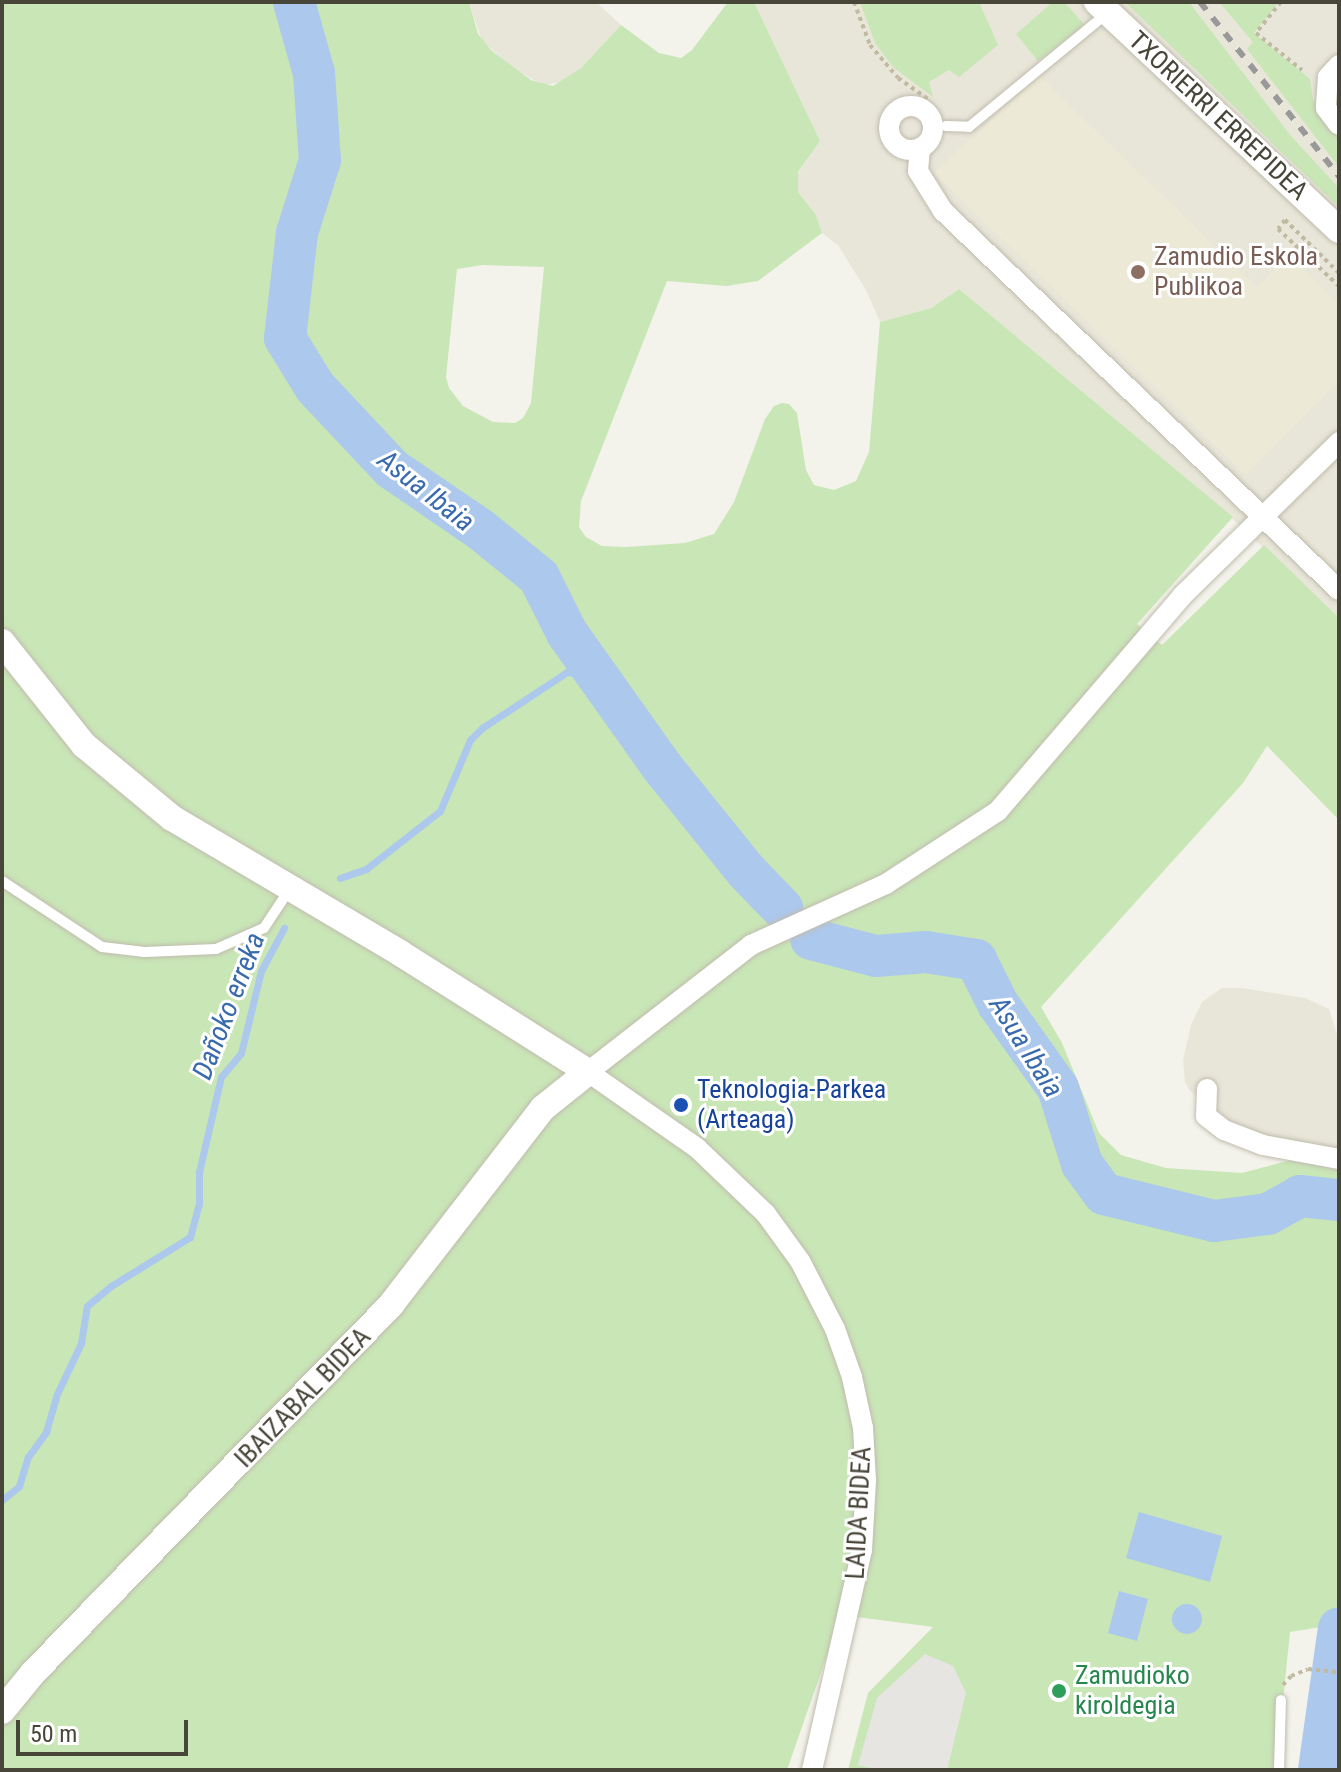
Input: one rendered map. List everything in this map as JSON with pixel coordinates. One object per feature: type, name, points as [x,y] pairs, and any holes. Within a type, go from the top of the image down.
[{"type":"street","name":"TXORIERRI ERREPIDEA","points":[[1102,7],[1339,230]]},
{"type":"street","points":[[1339,65],[1328,77],[1326,108],[1339,125]]},
{"type":"street","points":[[920,148],[918,171],[943,211],[1339,590]]},
{"type":"street","points":[[2,642],[84,745],[172,818],[400,953],[588,1072],[751,945],[886,884],[998,811],[1183,595],[1339,442]]},
{"type":"street","name":"IBAIZABAL BIDEA","points":[[2,1711],[33,1673],[391,1305],[543,1108],[588,1072]]},
{"type":"street","name":"LAIDA BIDEA","points":[[588,1072],[697,1148],[766,1214],[800,1261],[835,1329],[852,1377],[863,1428],[866,1480],[862,1550],[812,1770]]},
{"type":"street","points":[[1207,1089],[1206,1116],[1224,1130],[1263,1145],[1339,1159]]},
{"type":"lane","points":[[946,126],[969,127],[1102,7]]},
{"type":"lane","points":[[2,881],[102,947],[145,952],[216,949],[264,928],[290,889]]},
{"type":"lane","points":[[1279,1770],[1281,1700]]},
{"type":"path","points":[[854,2],[870,45],[898,78],[930,100]]},
{"type":"path","points":[[1281,2],[1256,33],[1302,70]]},
{"type":"path","points":[[1339,273],[1285,220],[1278,229],[1339,286]]},
{"type":"path","points":[[1281,1700],[1283,1686],[1291,1676],[1308,1669],[1339,1672]]},
{"type":"shaded area","points":[[469,2],[596,2],[621,25],[581,68],[563,82],[543,85],[513,68],[482,41]]},
{"type":"shaded area","points":[[754,2],[1339,2],[1339,618],[1211,499],[959,289],[931,308],[880,322],[866,290],[838,245],[822,233],[816,215],[798,192],[798,173],[820,141]]},
{"type":"shaded area","name":"Zamudio Eskola Publikoa","points":[[1039,76],[1257,287],[1289,255],[1339,304],[1339,380],[1246,475],[934,173]]},
{"type":"shaded area","points":[[1222,988],[1305,998],[1329,1009],[1339,1041],[1339,1147],[1318,1150],[1262,1135],[1226,1120],[1190,1091],[1185,1082],[1183,1060],[1191,1025],[1202,1002]]},
{"type":"shaded area","points":[[1339,1650],[1339,1767],[1328,1756],[1334,1663]]},
{"type":"shaded area","points":[[925,1654],[953,1666],[966,1693],[947,1770],[878,1770],[858,1765],[877,1698]]},
{"type":"green space","points":[[2,2],[469,2],[478,34],[492,51],[531,80],[553,86],[581,68],[621,25],[659,53],[681,58],[692,50],[728,2],[754,2],[820,141],[798,172],[798,192],[816,215],[822,233],[758,281],[726,286],[667,281],[581,501],[579,527],[586,537],[602,546],[685,543],[714,534],[734,502],[765,419],[774,406],[782,403],[789,404],[797,413],[806,470],[814,485],[834,490],[856,481],[869,452],[880,322],[931,308],[959,289],[1233,517],[1137,624],[1162,645],[1264,545],[1339,618],[1339,820],[1267,746],[1243,783],[1041,1007],[1062,1043],[1099,1133],[1121,1155],[1166,1168],[1242,1173],[1339,1147],[1339,1624],[1290,1632],[1276,1770],[848,1770],[868,1693],[933,1627],[857,1617],[833,1638],[787,1770],[2,1770]],"holes":[[[483,265],[544,267],[531,403],[523,418],[515,423],[493,422],[463,406],[449,388],[446,377],[457,269]]]},
{"type":"green space","points":[[860,2],[979,2],[998,45],[959,77],[949,70],[929,82],[933,97],[894,68],[875,43]]},
{"type":"green space","points":[[1053,2],[1064,2],[1085,25],[1038,61],[1016,34]]},
{"type":"green space","points":[[1125,2],[1189,2],[1291,136],[1339,188],[1339,207]]},
{"type":"green space","points":[[1219,2],[1279,2],[1254,33],[1310,79],[1313,101],[1319,102],[1339,134],[1339,167],[1247,49],[1253,42]]},
{"type":"water","points":[[1139,1512],[1222,1536],[1210,1582],[1126,1558]]},
{"type":"water","points":[[1119,1591],[1148,1599],[1137,1641],[1108,1633]]},
{"type":"water","points":[[1187,1604],[1198,1608],[1202,1619],[1198,1630],[1187,1634],[1176,1630],[1172,1619],[1176,1608]]},
{"type":"waterway","name":"Asua Ibaia","points":[[294,2],[314,73],[320,160],[297,233],[285,338],[315,387],[392,469],[480,529],[539,577],[567,633],[663,768],[746,871],[782,908]]},
{"type":"waterway","name":"Dañoko erreka","points":[[340,878],[366,869],[440,811],[470,740],[482,728],[567,672],[600,676]]},
{"type":"waterway","name":"Dañoko erreka","points":[[2,1500],[19,1486],[28,1457],[46,1432],[56,1396],[81,1343],[87,1306],[111,1286],[190,1237],[199,1204],[199,1172],[221,1077],[241,1053],[261,971],[284,928]]},
{"type":"waterway","name":"Asua Ibaia","points":[[811,939],[876,956],[926,952],[976,960],[998,1004],[1058,1088],[1082,1164],[1104,1194],[1214,1221],[1268,1214],[1300,1196],[1339,1200]]},
{"type":"waterway","name":"Asua Ibaia","points":[[1319,1770],[1339,1628]]},
{"type":"railway","points":[[1200,2],[1339,176]]},
{"type":"place","name":"Zamudio Eskola Publikoa","points":[[1138,272]]},
{"type":"place","name":"Teknologia-Parkea (Arteaga)","points":[[681,1105]]},
{"type":"place","name":"Zamudioko kiroldegia","points":[[1059,1691]]}]
